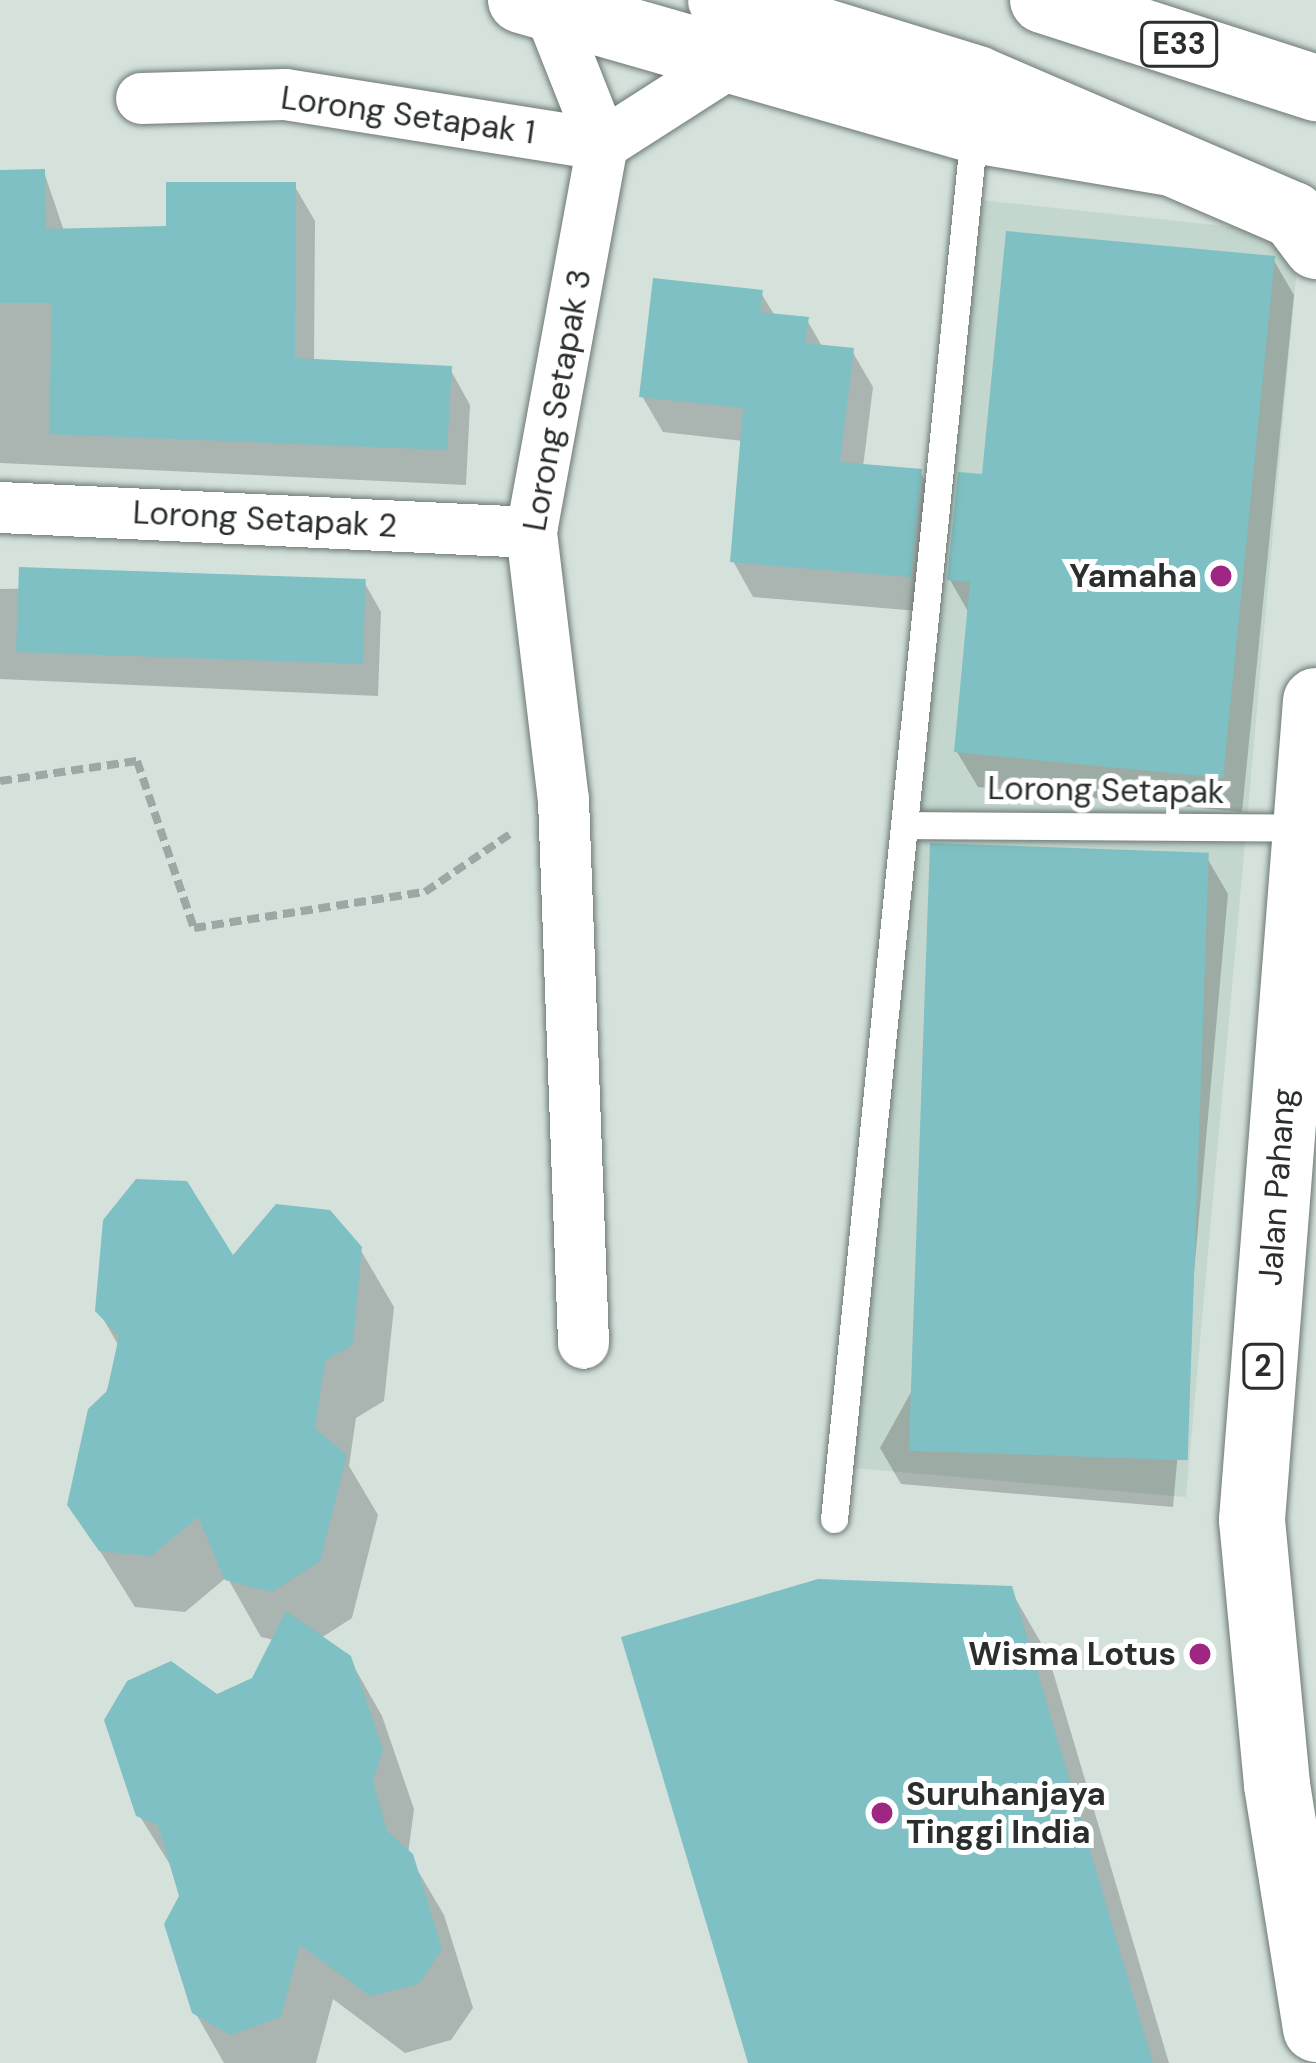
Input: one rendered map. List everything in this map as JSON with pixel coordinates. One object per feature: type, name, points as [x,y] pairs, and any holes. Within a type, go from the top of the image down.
[{"type":"main road","name":"E33","points":[[1043,0],[1316,88]]},
{"type":"main road","points":[[535,5],[726,31],[977,79],[1293,214],[1316,245]]},
{"type":"main road","points":[[726,31],[974,130],[1166,162]]},
{"type":"main road","name":"Jalan Pahang","points":[[1316,701],[1252,1520],[1277,1785],[1316,2029]]},
{"type":"street","points":[[535,5],[602,145],[726,31]]},
{"type":"street","name":"Lorong Setapak 1","points":[[140,98],[285,94],[602,145]]},
{"type":"street","name":"Lorong Setapak 3","points":[[583,1342],[563,799],[531,532],[602,145]]},
{"type":"street","name":"Lorong Setapak 2","points":[[0,507],[531,532]]},
{"type":"lane","points":[[834,1520],[908,825],[974,130]]},
{"type":"lane","name":"Lorong Setapak","points":[[908,825],[1304,828]]},
{"type":"path","points":[[0,781],[136,760],[194,928],[424,892],[563,799]]},
{"type":"shaded area","points":[[981,200],[1272,231],[1297,266],[1186,1497],[853,1468]]},
{"type":"building","points":[[45,169],[46,229],[166,226],[166,182],[296,182],[295,358],[452,366],[447,450],[49,434],[52,303],[0,303],[0,170]]},
{"type":"building","points":[[1006,231],[1275,256],[1223,778],[954,752],[970,582],[947,580],[958,472],[982,474]]},
{"type":"building","points":[[653,278],[763,290],[760,312],[809,317],[805,343],[854,348],[840,462],[922,469],[911,577],[730,562],[743,408],[639,397]]},
{"type":"building","points":[[19,567],[366,579],[363,664],[16,652]]},
{"type":"building","points":[[930,843],[1209,853],[1188,1460],[909,1451]]},
{"type":"building","points":[[136,1179],[187,1181],[233,1255],[276,1204],[330,1210],[362,1247],[353,1344],[325,1361],[315,1428],[347,1455],[320,1561],[272,1592],[225,1580],[198,1517],[151,1556],[99,1551],[67,1505],[88,1409],[107,1391],[119,1336],[95,1311],[103,1220]]},
{"type":"building","points":[[818,1579],[1012,1586],[1153,2063],[748,2063],[621,1637]]},
{"type":"building","points":[[286,1611],[351,1656],[383,1750],[373,1781],[387,1831],[413,1854],[442,1949],[419,1984],[370,1996],[300,1945],[281,2017],[230,2035],[192,2013],[164,1924],[179,1896],[158,1825],[136,1816],[104,1720],[127,1681],[171,1661],[217,1694],[252,1678]]},
{"type":"place","name":"Yamaha","points":[[1221,576]]},
{"type":"place","name":"Wisma Lotus","points":[[1200,1654]]},
{"type":"place","name":"Suruhanjaya Tinggi India","points":[[882,1813]]}]
